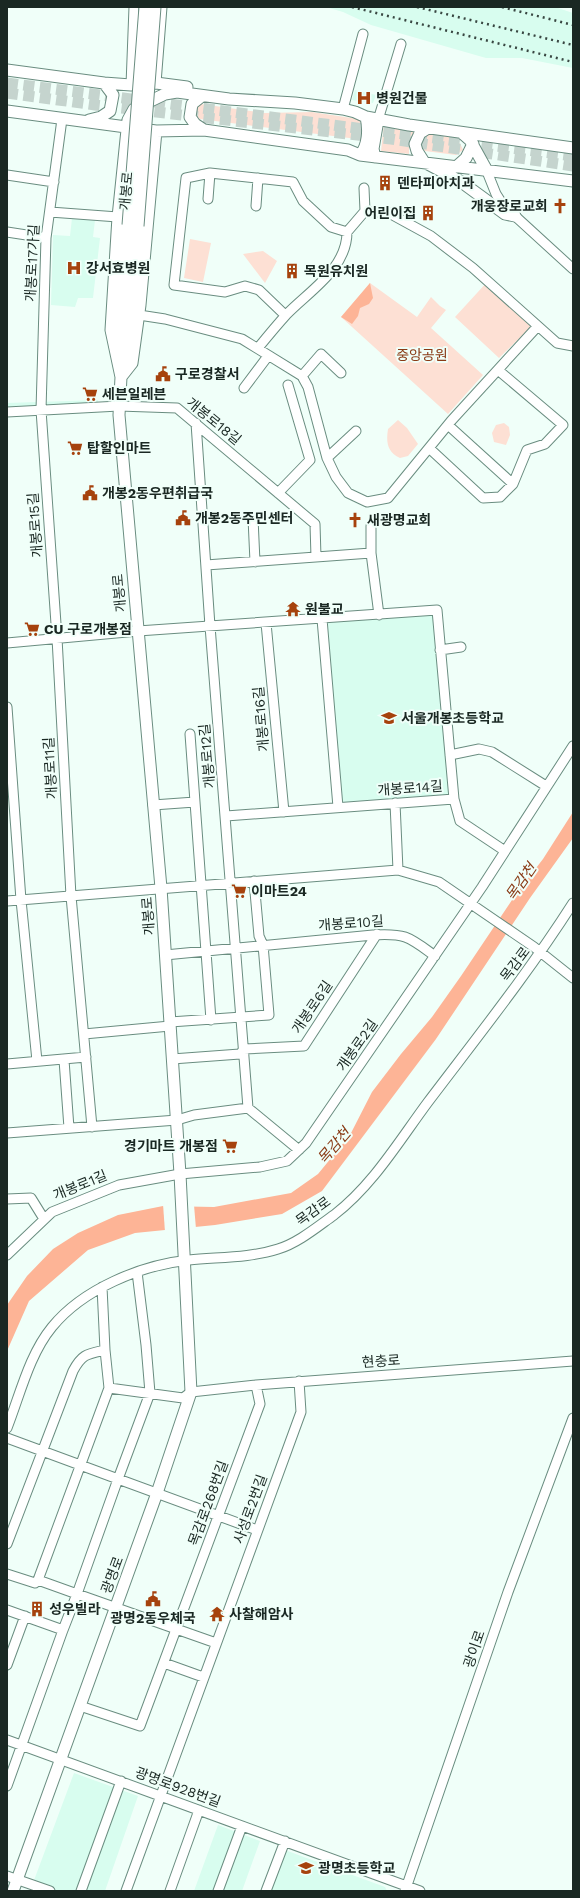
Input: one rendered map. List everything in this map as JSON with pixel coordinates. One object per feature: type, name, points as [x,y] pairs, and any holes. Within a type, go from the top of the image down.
[{"type":"main road","name":"개봉로","points":[[135,314],[133,225],[145,7]]},
{"type":"main road","name":"개봉로","points":[[155,7],[133,225],[120,329],[121,377],[119,406],[161,888],[185,1256]]},
{"type":"main road","points":[[7,70],[104,83],[131,85],[156,83],[193,87],[262,100],[343,109],[378,120],[573,148]]},
{"type":"main road","points":[[82,122],[101,117],[110,111],[113,95],[104,83]]},
{"type":"main road","points":[[121,377],[111,330],[118,217],[128,120],[134,109],[165,94],[177,92],[229,99],[262,100]]},
{"type":"main road","points":[[202,96],[192,104],[190,116],[195,124],[204,130]]},
{"type":"main road","points":[[7,111],[156,131],[204,130],[348,150],[360,156],[486,169],[573,181]]},
{"type":"main road","points":[[360,156],[366,147],[368,127],[366,117]]},
{"type":"main road","points":[[375,157],[373,149],[378,120]]},
{"type":"main road","points":[[428,128],[420,133],[415,144],[417,151],[424,162],[460,181],[505,214],[515,216]]},
{"type":"main road","points":[[121,377],[132,363],[135,314],[156,131]]},
{"type":"main road","points":[[462,133],[468,137],[473,144],[486,169]]},
{"type":"main road","points":[[457,166],[466,158],[473,144]]},
{"type":"main road","name":"광명로","points":[[13,1891],[12,1877],[61,1759],[157,1493],[191,1392],[185,1256]]},
{"type":"street","points":[[131,85],[134,7]]},
{"type":"street","points":[[156,83],[162,7]]},
{"type":"street","points":[[343,109],[363,34]]},
{"type":"street","points":[[378,120],[401,44]]},
{"type":"street","name":"개봉로17가길","points":[[41,410],[46,238],[62,119]]},
{"type":"street","points":[[486,169],[498,200],[573,269]]},
{"type":"street","points":[[208,199],[210,173]]},
{"type":"street","points":[[286,315],[259,290],[245,286],[224,292],[174,285],[186,178],[210,173],[293,182],[303,201],[331,227],[347,232]]},
{"type":"street","points":[[7,175],[54,182]]},
{"type":"street","points":[[256,206],[258,178]]},
{"type":"street","points":[[258,348],[286,315],[336,266],[347,243],[347,232],[365,211],[364,188]]},
{"type":"street","points":[[365,211],[389,213],[431,236],[473,268],[557,343],[573,346]]},
{"type":"street","points":[[50,212],[118,217]]},
{"type":"street","points":[[7,232],[46,238]]},
{"type":"street","points":[[135,314],[188,324],[242,340],[258,348],[268,356],[302,376],[308,387],[327,458],[336,477],[348,493],[367,502],[388,498],[448,425],[538,327]]},
{"type":"street","points":[[302,376],[321,354],[341,373]]},
{"type":"street","points":[[244,388],[268,356]]},
{"type":"street","points":[[428,448],[482,498],[500,497],[513,484],[527,450],[545,444],[563,425],[498,370]]},
{"type":"street","points":[[278,493],[310,460],[288,385]]},
{"type":"street","name":"개봉로18길","points":[[7,412],[119,406],[177,408],[315,524],[316,557]]},
{"type":"street","name":"개봉로15길","points":[[41,410],[57,638]]},
{"type":"street","name":"개봉로12길","points":[[196,423],[210,626],[231,882]]},
{"type":"street","points":[[448,425],[513,484]]},
{"type":"street","points":[[327,458],[356,431]]},
{"type":"street","points":[[253,518],[255,562]]},
{"type":"street","points":[[7,643],[138,631],[379,615],[371,553],[371,526]]},
{"type":"street","points":[[206,565],[371,553]]},
{"type":"street","name":"개봉로14길","points":[[226,816],[454,799],[437,610],[379,615]]},
{"type":"street","points":[[322,619],[338,808]]},
{"type":"street","name":"개봉로16길","points":[[266,623],[284,812]]},
{"type":"street","name":"개봉로11길","points":[[57,638],[71,896],[92,1127]]},
{"type":"street","points":[[440,650],[461,648]]},
{"type":"street","points":[[7,707],[21,900],[37,1061]]},
{"type":"street","name":"개봉로12길","points":[[190,734],[206,950]]},
{"type":"street","name":"개봉로2길","points":[[180,1176],[260,1167],[287,1161],[306,1143],[472,904],[546,786],[573,746]]},
{"type":"street","points":[[450,755],[479,749],[492,752],[546,786]]},
{"type":"street","points":[[454,799],[460,821],[505,851]]},
{"type":"street","points":[[153,805],[195,802]]},
{"type":"street","points":[[395,803],[398,870]]},
{"type":"street","points":[[7,901],[231,882],[398,870],[439,882],[537,950],[573,978]]},
{"type":"street","points":[[84,1034],[269,1015],[263,945],[259,936],[254,881]]},
{"type":"street","points":[[231,882],[248,1108],[298,1150]]},
{"type":"street","name":"목감로","points":[[7,1428],[34,1358],[52,1327],[81,1299],[102,1287],[137,1272],[185,1256],[263,1253],[282,1248],[294,1242],[354,1198],[384,1163],[573,902]]},
{"type":"street","name":"개봉로10길","points":[[165,955],[377,934],[397,934],[411,939],[435,956]]},
{"type":"street","name":"개봉로6길","points":[[172,1059],[240,1054],[244,1049],[304,1046],[377,934]]},
{"type":"street","points":[[206,950],[211,1020]]},
{"type":"street","points":[[7,1064],[86,1058]]},
{"type":"street","points":[[64,1060],[69,1128]]},
{"type":"street","points":[[7,1133],[177,1120],[194,1115],[248,1108]]},
{"type":"street","name":"개봉로1길","points":[[7,1255],[52,1212],[119,1185],[180,1176]]},
{"type":"street","points":[[7,1199],[31,1198],[44,1219]]},
{"type":"street","points":[[7,1786],[150,1393],[137,1272]]},
{"type":"street","points":[[7,1574],[35,1583],[38,1580],[109,1388],[105,1350],[102,1287]]},
{"type":"street","points":[[7,1544],[73,1371],[80,1359],[86,1354],[105,1350]]},
{"type":"street","name":"현충로","points":[[109,1388],[183,1398],[191,1392],[256,1385],[573,1361]]},
{"type":"street","name":"사성로2번길","points":[[126,1891],[301,1412],[299,1382]]},
{"type":"street","name":"목감로268번길","points":[[80,1706],[140,1726],[260,1404],[256,1385]]},
{"type":"street","name":"광이로","points":[[406,1889],[508,1592],[573,1418]]},
{"type":"street","points":[[7,1438],[257,1530]]},
{"type":"street","points":[[38,1580],[216,1643]]},
{"type":"street","points":[[7,1610],[63,1630]]},
{"type":"street","points":[[7,1665],[25,1616]]},
{"type":"street","points":[[164,1663],[204,1677]]},
{"type":"street","name":"광명로928번길","points":[[7,1740],[285,1841],[406,1889],[420,1891]]},
{"type":"street","points":[[81,1891],[121,1781]]},
{"type":"street","points":[[170,1891],[199,1810]]},
{"type":"street","points":[[218,1891],[242,1826]]},
{"type":"street","points":[[266,1891],[285,1841]]},
{"type":"street","points":[[12,1877],[50,1891]]},
{"type":"shaded area","points":[[326,7],[555,7],[573,13],[573,68],[522,58],[486,58],[371,25],[343,12]]},
{"type":"shaded area","name":"병원건물","points":[[355,90],[376,95],[373,103],[352,100]]},
{"type":"shaded area","name":"강서효병원","points":[[72,218],[95,220],[93,237],[100,238],[93,298],[78,298],[75,307],[51,305],[53,235],[70,236]]},
{"type":"shaded area","points":[[370,283],[373,298],[369,304],[360,308],[358,316],[352,324],[341,317]]},
{"type":"shaded area","points":[[98,400],[99,412],[7,417],[7,403]]},
{"type":"shaded area","name":"서울개봉초등학교","points":[[437,610],[454,799],[338,807],[322,619]]},
{"type":"shaded area","name":"목감천","points":[[573,812],[573,838],[530,898],[436,1039],[322,1191],[282,1214],[215,1225],[135,1233],[88,1250],[29,1301],[7,1351],[7,1305],[27,1276],[53,1249],[78,1233],[118,1215],[163,1206],[214,1207],[291,1193],[318,1174],[350,1135],[372,1092],[432,1017],[516,894],[543,859]]},
{"type":"shaded area","points":[[74,1773],[138,1796],[105,1891],[30,1891]]},
{"type":"shaded area","points":[[218,1825],[260,1841],[242,1891],[194,1891]]},
{"type":"shaded area","name":"광명초등학교","points":[[285,1850],[385,1887],[387,1891],[269,1891]]},
{"type":"green space","points":[[201,104],[265,113],[312,112],[358,119],[364,127],[362,135],[357,139],[200,119],[196,116],[195,110],[196,106]]},
{"type":"green space","points":[[384,123],[417,128],[409,139],[409,154],[381,151]]},
{"type":"green space","points":[[425,134],[443,135],[453,138],[461,145],[463,150],[456,155],[425,151],[420,145]]},
{"type":"green space","points":[[190,239],[211,243],[203,282],[184,278]]},
{"type":"green space","points":[[263,251],[277,261],[265,283],[243,254]]},
{"type":"green space","points":[[488,281],[534,324],[499,358],[455,317]]},
{"type":"green space","name":"중앙공원","points":[[370,283],[417,317],[431,297],[446,310],[431,328],[483,375],[448,414],[341,317]]},
{"type":"green space","points":[[398,420],[407,428],[418,444],[408,456],[400,458],[392,453],[387,442],[388,429]]},
{"type":"green space","points":[[504,423],[509,427],[510,435],[506,445],[494,442],[492,433],[496,425]]},
{"type":"pier","points":[[163,1204],[194,1205],[196,1229],[165,1232]]},
{"type":"tunnel","points":[[7,83],[573,156]]},
{"type":"tunnel","points":[[7,93],[95,105],[391,139],[573,166]]},
{"type":"railway","points":[[352,7],[573,62]]},
{"type":"railway","points":[[417,7],[573,45]]},
{"type":"railway","points":[[502,7],[573,25]]},
{"type":"place","name":"병원건물","points":[[364,98]]},
{"type":"place","name":"덴타피아치과","points":[[385,183]]},
{"type":"place","name":"개웅장로교회","points":[[560,206]]},
{"type":"place","name":"어린이집","points":[[428,213]]},
{"type":"place","name":"강서효병원","points":[[74,268]]},
{"type":"place","name":"목원유치원","points":[[292,271]]},
{"type":"place","name":"구로경찰서","points":[[163,374]]},
{"type":"place","name":"세븐일레븐","points":[[90,394]]},
{"type":"place","name":"탑할인마트","points":[[75,448]]},
{"type":"place","name":"개봉2동우편취급국","points":[[90,493]]},
{"type":"place","name":"개봉2동주민센터","points":[[183,518]]},
{"type":"place","name":"새광명교회","points":[[355,520]]},
{"type":"place","name":"원불교","points":[[293,609]]},
{"type":"place","name":"CU 구로개봉점","points":[[32,629]]},
{"type":"place","name":"서울개봉초등학교","points":[[389,718]]},
{"type":"place","name":"이마트24","points":[[239,891]]},
{"type":"place","name":"경기마트 개봉점","points":[[230,1146]]},
{"type":"place","name":"광명2동우체국","points":[[153,1599]]},
{"type":"place","name":"성우빌라","points":[[37,1609]]},
{"type":"place","name":"사찰해암사","points":[[217,1614]]},
{"type":"place","name":"광명초등학교","points":[[306,1868]]}]
